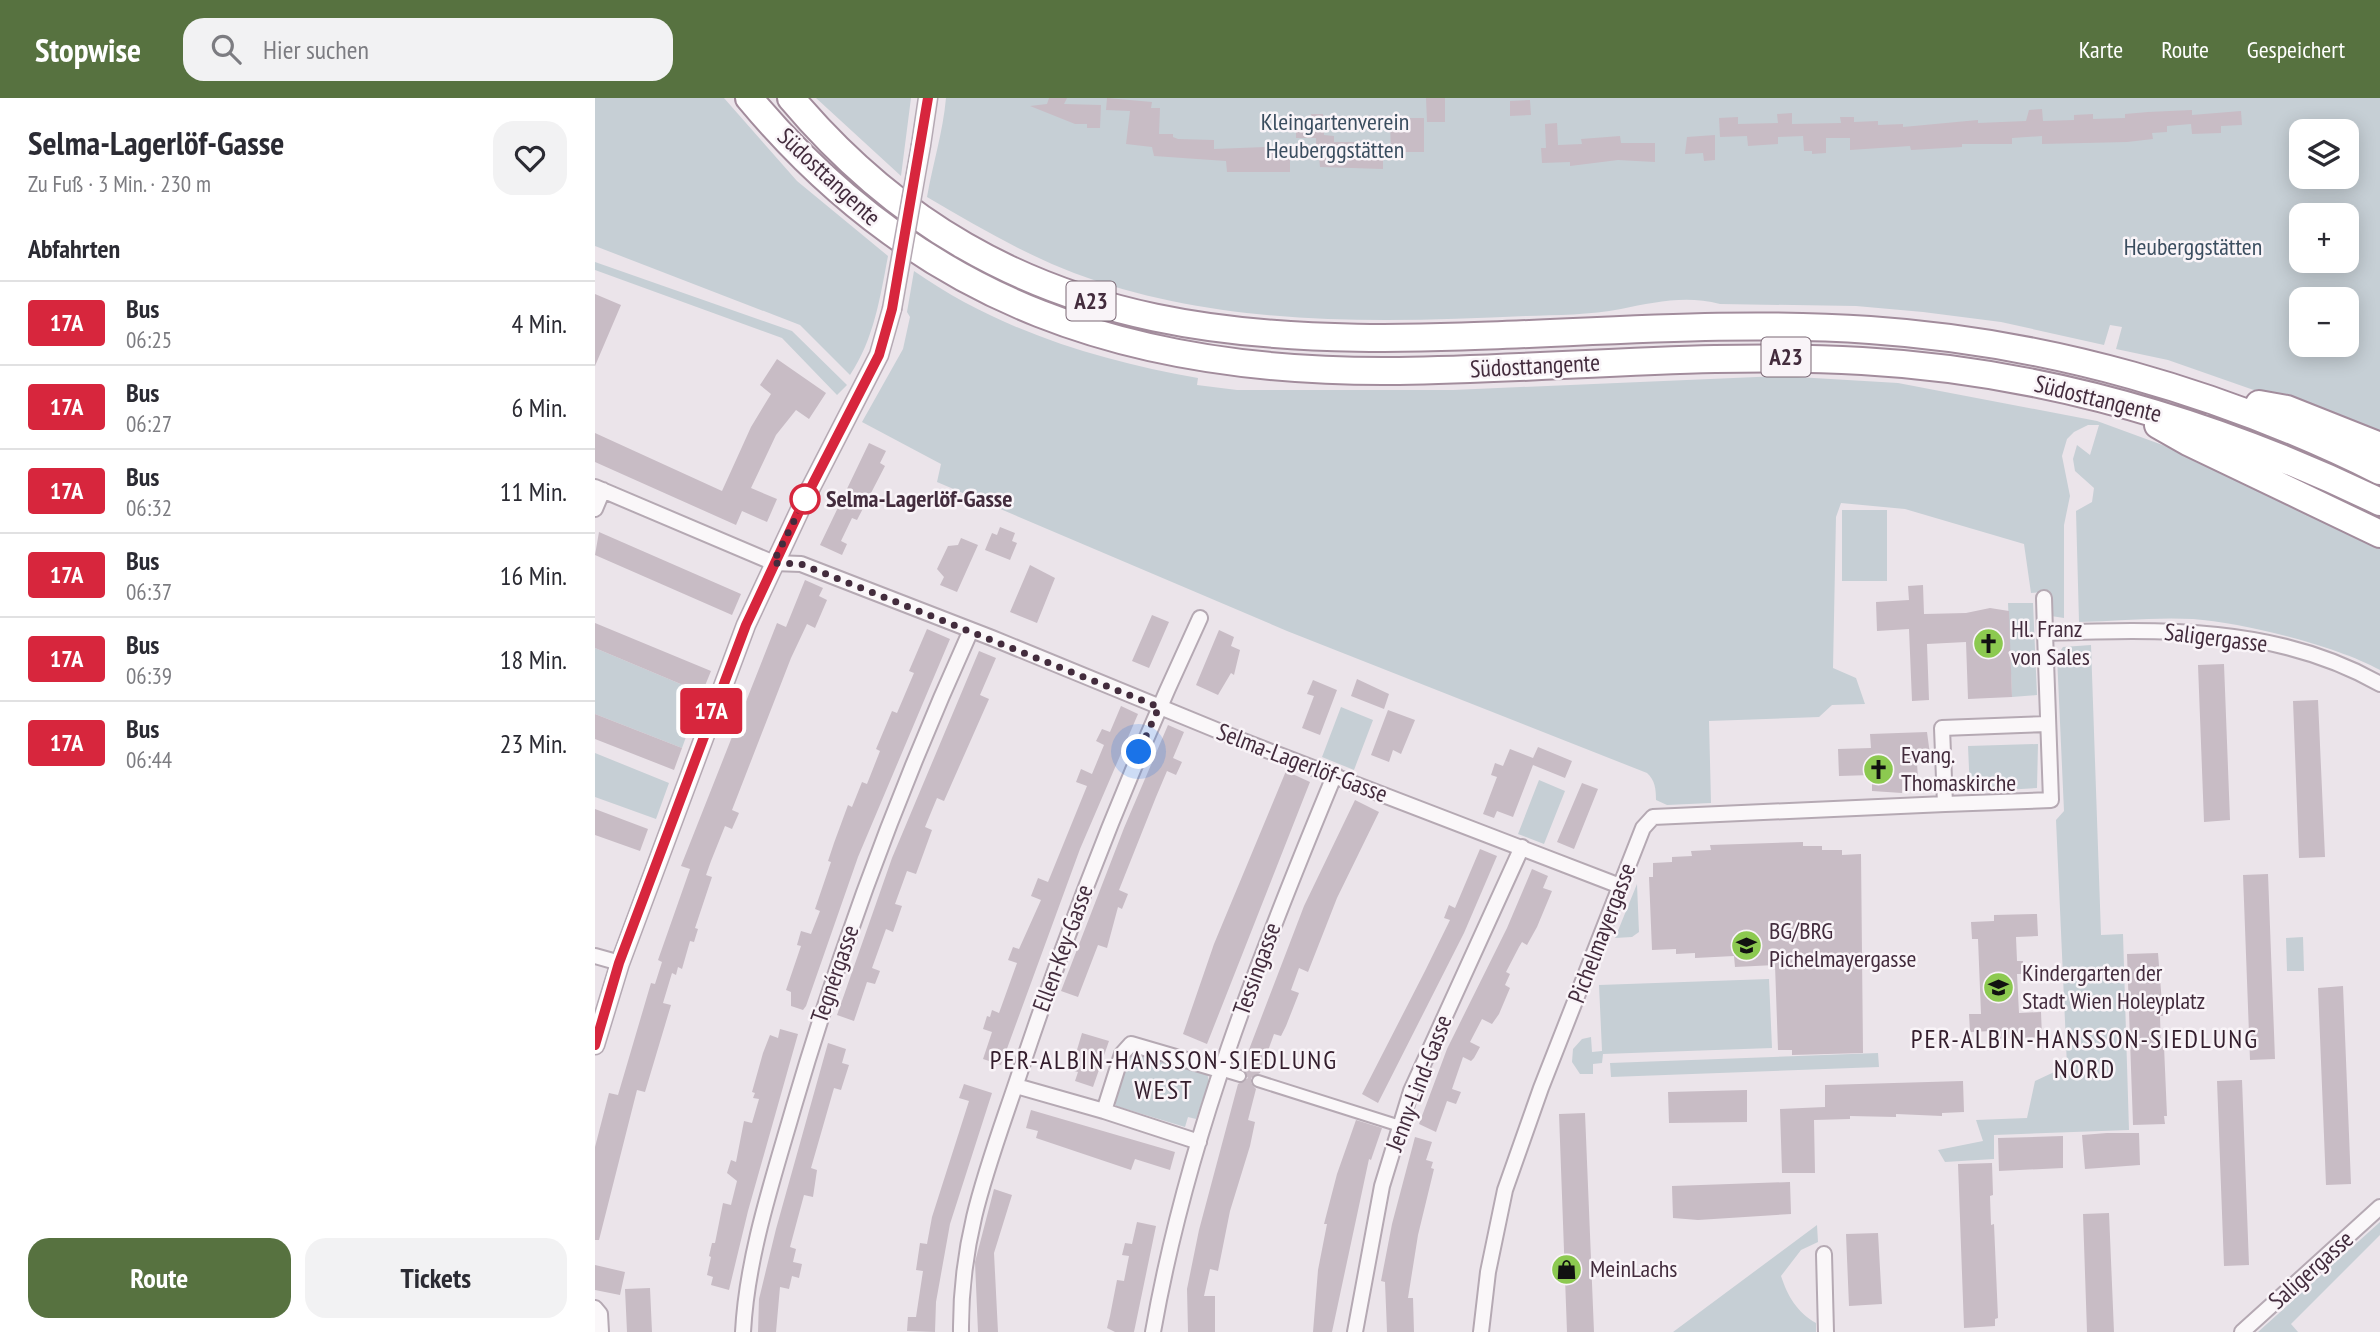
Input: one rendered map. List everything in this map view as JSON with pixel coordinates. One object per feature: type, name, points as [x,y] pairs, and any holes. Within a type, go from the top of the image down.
[{"type":"highway","name":"Südosttangente","points":[[750,98],[805,160],[842,195],[934,262],[1005,300],[1046,318],[1148,348],[1234,364],[1333,370],[1453,370],[1735,357],[1865,361],[1974,372],[2117,401],[2276,455],[2380,502]]},
{"type":"highway","name":"Südosttangente","points":[[791,98],[828,139],[889,193],[978,252],[1054,288],[1091,301],[1186,325],[1288,337],[1383,340],[1733,326],[1870,330],[2013,348],[2168,386],[2283,427],[2380,471]]},
{"type":"highway","points":[[2168,386],[2287,409],[2380,446]]},
{"type":"highway","points":[[2117,401],[2188,442],[2380,534]]},
{"type":"street","points":[[595,1045],[619,963],[712,709],[773,563],[879,355],[892,309],[928,98]]},
{"type":"street","points":[[595,509],[599,489]]},
{"type":"street","name":"Selma-Lagerlöf-Gasse","points":[[599,489],[773,563],[801,564],[1159,707],[1621,886]]},
{"type":"street","points":[[2044,597],[2051,800],[1945,804],[1942,728],[2048,724]]},
{"type":"street","name":"Ellen-Key-Gasse","points":[[961,1332],[962,1274],[968,1231],[1016,1086],[1064,943],[1159,707],[1200,618]]},
{"type":"street","name":"Saligergasse","points":[[2045,633],[2159,629],[2255,639],[2319,657],[2359,672],[2380,684]]},
{"type":"street","name":"Tegnérgasse","points":[[743,1332],[745,1299],[773,1180],[818,1024],[874,860],[927,727],[971,630]]},
{"type":"street","name":"Tessingasse","points":[[1153,1332],[1166,1265],[1220,1070],[1277,913],[1335,774]]},
{"type":"street","name":"Pichelmayergasse","points":[[1481,1332],[1488,1272],[1505,1190],[1541,1088],[1643,828],[1653,817],[1945,804]]},
{"type":"street","name":"Jenny-Lind-Gasse","points":[[1355,1332],[1371,1237],[1400,1126],[1427,1052],[1486,932],[1523,848]]},
{"type":"street","points":[[595,956],[619,963]]},
{"type":"street","points":[[1104,1111],[1122,1054],[1131,1044],[1240,1076]]},
{"type":"street","points":[[1258,1082],[1400,1126]]},
{"type":"street","points":[[1016,1086],[1199,1142]]},
{"type":"street","name":"Saligergasse","points":[[2242,1332],[2380,1207]]},
{"type":"street","points":[[1824,1254],[1826,1332]]},
{"type":"street","points":[[595,1308],[600,1314],[601,1332]]},
{"type":"green space","points":[[595,98],[724,98],[797,181],[888,256],[870,333],[850,375],[800,325],[595,246]]},
{"type":"green space","points":[[816,98],[911,98],[901,176]]},
{"type":"green space","points":[[946,98],[2380,98],[2380,434],[2168,360],[2116,349],[2122,327],[2110,325],[2104,345],[2001,322],[1856,306],[1720,304],[1683,300],[1573,314],[1354,320],[1240,312],[1184,303],[1128,291],[1074,273],[999,238],[927,197]]},
{"type":"green space","points":[[595,262],[792,331],[847,385],[837,395],[782,338],[595,270]]},
{"type":"green space","points":[[914,271],[946,292],[1015,326],[1087,352],[1198,378],[1197,385],[1237,390],[1453,390],[1780,376],[1898,383],[2097,421],[2198,458],[2380,542],[2380,670],[2315,644],[2263,630],[2214,621],[2165,618],[2079,622],[2076,511],[2092,502],[2094,488],[2075,471],[2073,459],[2077,445],[2090,455],[2099,425],[2088,425],[2067,439],[2062,456],[2070,496],[2064,525],[2064,618],[2051,616],[2050,591],[2031,593],[2024,544],[1905,509],[1841,503],[1836,517],[1833,668],[1856,678],[1865,704],[1832,705],[1819,717],[1709,721],[1711,803],[1667,805],[1656,800],[1652,779],[1647,773],[1287,631],[937,482],[941,464],[862,422],[903,349],[910,317],[907,312]]},
{"type":"green space","points":[[1842,510],[1887,510],[1887,581],[1842,581]]},
{"type":"green space","points":[[2008,603],[2033,603],[2037,695],[2012,697]]},
{"type":"green space","points":[[2091,645],[2101,935],[2123,934],[2129,1130],[1994,1135],[1994,1159],[1945,1162],[1938,1150],[1983,1141],[1976,1120],[2027,1118],[2035,1081],[2067,1066],[2056,820],[2064,811],[2057,656],[2063,647]]},
{"type":"green space","points":[[595,648],[702,693],[682,748],[595,714]]},
{"type":"green space","points":[[1341,707],[1373,720],[1354,770],[1322,757]]},
{"type":"green space","points":[[2038,744],[2037,788],[1970,792],[1968,746]]},
{"type":"green space","points":[[595,753],[669,783],[656,819],[595,797]]},
{"type":"green space","points":[[1539,780],[1565,791],[1544,844],[1518,834]]},
{"type":"green space","points":[[1637,884],[1639,932],[1632,937],[1615,938]]},
{"type":"green space","points":[[2303,937],[2304,971],[2287,971],[2286,938]]},
{"type":"green space","points":[[1769,979],[1772,1048],[1603,1054],[1602,1063],[1593,1064],[1593,1074],[1580,1074],[1572,1062],[1573,1049],[1582,1039],[1591,1037],[1592,1052],[1602,1051],[1599,985]]},
{"type":"green space","points":[[1134,1050],[1207,1073],[1209,1081],[1196,1119],[1188,1117],[1185,1127],[1116,1106],[1114,1100],[1127,1055]]},
{"type":"green space","points":[[1878,1053],[1879,1067],[1611,1077],[1610,1063]]},
{"type":"green space","points":[[2380,1222],[2380,1235],[2291,1324],[2298,1332],[2258,1332]]},
{"type":"green space","points":[[1817,1225],[1818,1242],[1801,1250],[1781,1276],[1794,1303],[1816,1323],[1816,1332],[1673,1332]]},
{"type":"building","points":[[1049,98],[1067,98],[1064,104],[1101,105],[1100,128],[1087,128],[1087,124],[1075,124],[1030,106],[1047,104]]},
{"type":"building","points":[[1107,98],[1152,102],[1151,108],[1160,108],[1159,134],[1173,134],[1173,137],[1178,139],[1214,140],[1214,149],[1290,146],[1290,172],[1227,172],[1226,161],[1154,156],[1152,147],[1126,144],[1130,111],[1106,110]]},
{"type":"building","points":[[1426,98],[1445,98],[1445,122],[1427,122]]},
{"type":"building","points":[[1530,100],[1531,115],[1510,116],[1510,101]]},
{"type":"building","points":[[2042,109],[2043,121],[2074,120],[2074,115],[2093,114],[2093,119],[2125,118],[2125,114],[2148,112],[2192,110],[2192,115],[2241,111],[2242,125],[2221,126],[2221,133],[2192,134],[2191,124],[2167,126],[2167,132],[2152,133],[2153,139],[2127,142],[2042,144],[2042,136],[2012,138],[2012,144],[1962,144],[1962,147],[1911,150],[1910,146],[1850,150],[1850,138],[1826,138],[1826,153],[1812,154],[1812,151],[1804,151],[1803,136],[1778,137],[1778,144],[1748,146],[1747,136],[1720,137],[1719,118],[1738,117],[1738,124],[1778,123],[1777,114],[1792,113],[1792,124],[1841,123],[1840,117],[1854,117],[1854,122],[1878,121],[1878,125],[1903,124],[1903,127],[1978,120],[1978,123],[2026,121],[2029,110]]},
{"type":"building","points":[[1311,114],[1323,114],[1324,135],[1334,136],[1334,142],[1356,142],[1356,152],[1383,152],[1383,169],[1320,167],[1319,157],[1316,157],[1316,138],[1296,138],[1296,122],[1311,122]]},
{"type":"building","points":[[1398,118],[1424,118],[1424,152],[1391,152],[1390,123],[1399,123]]},
{"type":"building","points":[[1557,123],[1558,145],[1582,144],[1581,139],[1620,136],[1621,143],[1655,143],[1655,162],[1618,160],[1570,166],[1570,162],[1542,163],[1541,148],[1546,148],[1545,124]]},
{"type":"building","points":[[1715,135],[1715,160],[1704,161],[1703,153],[1685,154],[1687,137]]},
{"type":"building","points":[[595,294],[621,305],[595,366]]},
{"type":"building","points":[[777,359],[826,393],[809,419],[796,410],[776,435],[751,488],[777,499],[767,522],[742,511],[736,525],[595,462],[595,433],[722,491],[751,427],[771,394],[760,385]]},
{"type":"building","points":[[869,443],[886,451],[880,463],[885,466],[857,520],[852,518],[841,541],[847,544],[842,555],[820,545]]},
{"type":"building","points":[[1000,527],[1015,533],[1012,541],[1017,543],[1010,560],[985,550],[992,533],[997,535]]},
{"type":"building","points":[[599,532],[741,594],[732,615],[595,555]]},
{"type":"building","points":[[961,538],[978,545],[957,592],[940,585],[944,577],[937,569],[948,546],[958,545]]},
{"type":"building","points":[[1030,565],[1055,578],[1037,623],[1010,612]]},
{"type":"building","points":[[805,580],[823,588],[819,596],[827,600],[815,628],[807,624],[791,658],[732,810],[739,813],[732,829],[725,826],[711,861],[706,875],[712,877],[695,928],[698,929],[694,942],[690,941],[682,969],[678,967],[676,975],[672,973],[663,1003],[671,1005],[645,1092],[637,1090],[599,1240],[595,1240],[595,1147],[609,1093],[618,1095],[651,983],[655,984],[662,962],[658,960],[690,869],[681,866],[777,623],[786,627]]},
{"type":"building","name":"Hl. Franz von Sales","points":[[1923,585],[1924,614],[1966,613],[1990,608],[2009,611],[2012,697],[1968,699],[1966,642],[1927,644],[1929,700],[1912,701],[1909,629],[1877,631],[1876,602],[1909,600],[1908,586]]},
{"type":"building","points":[[1152,615],[1169,622],[1149,668],[1132,661]]},
{"type":"building","points":[[595,623],[711,671],[702,693],[595,648]]},
{"type":"building","points":[[927,629],[950,639],[858,857],[806,1006],[803,1010],[791,1006],[791,992],[786,990],[801,946],[797,945],[801,931],[811,934],[820,911],[815,909],[831,862],[828,861],[848,805],[852,807],[862,782],[867,784],[880,751],[876,749],[892,711],[897,713],[914,673],[909,671]]},
{"type":"building","points":[[1219,630],[1234,637],[1231,646],[1240,650],[1234,675],[1231,673],[1218,695],[1196,685]]},
{"type":"building","points":[[979,651],[996,658],[980,695],[989,699],[944,801],[937,798],[925,827],[932,830],[916,874],[907,871],[895,904],[902,906],[893,932],[886,929],[872,968],[880,971],[875,984],[867,982],[854,1021],[837,1015],[892,858]]},
{"type":"building","points":[[2224,664],[2230,820],[2204,822],[2198,665]]},
{"type":"building","points":[[1357,679],[1389,694],[1384,709],[1351,696]]},
{"type":"building","points":[[1313,680],[1337,690],[1320,735],[1302,728],[1314,696],[1307,694]]},
{"type":"building","points":[[2318,700],[2325,857],[2299,858],[2293,701]]},
{"type":"building","points":[[1121,706],[1138,714],[1080,849],[1001,1065],[983,1059],[992,1032],[983,1029],[987,1016],[990,1017],[992,1010],[999,1013],[1017,963],[1008,960],[1013,947],[1019,949],[1041,900],[1031,896],[1038,878],[1048,882],[1087,786],[1076,782],[1081,769],[1092,774],[1104,745],[1096,741],[1102,729],[1110,732]]},
{"type":"building","points":[[1388,710],[1415,720],[1401,754],[1393,750],[1389,762],[1371,755]]},
{"type":"building","points":[[595,714],[682,748],[674,770],[595,739]]},
{"type":"building","points":[[1168,725],[1184,732],[1173,758],[1182,762],[1176,775],[1167,771],[1156,797],[1119,890],[1128,894],[1122,909],[1118,907],[1107,948],[1098,945],[1078,997],[1061,991],[1124,828]]},
{"type":"building","name":"Evang. Thomaskirche","points":[[1927,732],[1931,762],[1917,763],[1918,779],[1902,779],[1902,793],[1872,791],[1872,775],[1839,776],[1838,749],[1871,748],[1870,734]]},
{"type":"building","points":[[1538,747],[1572,761],[1565,778],[1533,765],[1513,817],[1497,811],[1494,818],[1483,814],[1497,777],[1491,775],[1495,763],[1503,766],[1510,749],[1533,758]]},
{"type":"building","points":[[1286,771],[1310,782],[1207,1044],[1183,1034],[1214,944]]},
{"type":"building","points":[[1582,783],[1598,789],[1574,849],[1557,842]]},
{"type":"building","points":[[1355,800],[1379,812],[1337,898],[1308,972],[1299,968],[1291,990],[1299,993],[1286,1026],[1281,1036],[1274,1034],[1260,1073],[1251,1078],[1256,1089],[1248,1120],[1255,1122],[1250,1146],[1230,1211],[1218,1271],[1210,1269],[1204,1296],[1215,1296],[1215,1332],[1188,1332],[1187,1289],[1199,1230],[1238,1084],[1248,1078],[1242,1069],[1304,906]]},
{"type":"building","points":[[595,809],[648,829],[640,851],[595,835]]},
{"type":"building","points":[[1803,842],[1803,846],[1822,846],[1822,850],[1842,850],[1842,855],[1861,854],[1863,1053],[1792,1055],[1792,1050],[1778,1050],[1775,965],[1735,967],[1734,956],[1695,958],[1695,953],[1676,954],[1676,949],[1652,950],[1649,877],[1653,877],[1653,863],[1672,862],[1672,857],[1692,856],[1691,851],[1711,850],[1710,845]]},
{"type":"building","points":[[1480,849],[1497,856],[1464,933],[1378,1103],[1362,1094],[1450,920],[1444,918],[1449,905],[1455,908]]},
{"type":"building","points":[[1532,869],[1548,876],[1543,888],[1552,891],[1527,945],[1522,942],[1506,972],[1510,974],[1505,985],[1510,988],[1499,1014],[1492,1024],[1482,1019],[1470,1042],[1480,1047],[1471,1061],[1463,1057],[1452,1089],[1461,1092],[1456,1104],[1447,1101],[1436,1132],[1419,1124],[1447,1049],[1507,928]]},
{"type":"building","points":[[2268,874],[2275,1059],[2250,1060],[2243,875]]},
{"type":"building","name":"Kindergarten der Stadt Wien Holeyplatz","points":[[2037,914],[2038,936],[2016,937],[2017,961],[2023,961],[2023,974],[2017,974],[2019,1013],[2041,1012],[2042,1037],[1992,1039],[1992,1031],[1970,1032],[1969,1014],[1981,1014],[1978,939],[1972,939],[1971,922],[1994,921],[1994,915]]},
{"type":"building","points":[[2158,953],[2163,1016],[2160,1016],[2161,1046],[2164,1046],[2167,1116],[2164,1116],[2165,1124],[2133,1125],[2127,954]]},
{"type":"building","points":[[2343,986],[2351,1184],[2326,1185],[2318,988]]},
{"type":"building","points":[[780,1029],[798,1034],[748,1211],[729,1290],[711,1285],[713,1277],[707,1275],[709,1256],[712,1243],[715,1243],[723,1203],[731,1205],[737,1181],[727,1173],[731,1160],[736,1162],[744,1121],[752,1123],[759,1099],[753,1098],[755,1093],[752,1092],[763,1053],[770,1035],[778,1038]]},
{"type":"building","points":[[1082,1033],[1109,1041],[1093,1087],[1075,1081],[1078,1072],[1071,1070]]},
{"type":"building","points":[[828,1043],[846,1049],[842,1063],[849,1065],[841,1090],[834,1088],[811,1168],[817,1170],[813,1197],[804,1195],[790,1247],[796,1249],[793,1262],[802,1264],[799,1278],[792,1276],[789,1289],[780,1287],[776,1332],[758,1332],[759,1299]]},
{"type":"building","points":[[2242,1080],[2249,1265],[2224,1266],[2217,1081]]},
{"type":"building","points":[[1963,1081],[1964,1112],[1942,1113],[1942,1116],[1896,1114],[1896,1117],[1850,1116],[1850,1119],[1814,1120],[1815,1173],[1782,1173],[1780,1109],[1825,1107],[1825,1085]]},
{"type":"building","points":[[964,1084],[992,1093],[950,1224],[936,1302],[935,1332],[907,1331],[908,1317],[916,1317],[923,1271],[916,1270],[920,1243],[927,1244],[932,1217],[969,1101],[959,1098]]},
{"type":"building","points":[[1747,1090],[1747,1122],[1669,1123],[1668,1092]]},
{"type":"building","points":[[1031,1110],[1175,1152],[1170,1170],[1135,1159],[1131,1170],[1036,1138],[1038,1131],[1026,1128]]},
{"type":"building","points":[[1585,1113],[1594,1332],[1567,1332],[1559,1114]]},
{"type":"building","points":[[1356,1120],[1382,1128],[1371,1160],[1369,1159],[1332,1332],[1313,1332],[1318,1270],[1327,1224],[1324,1224],[1337,1174]]},
{"type":"building","points":[[2139,1133],[2140,1165],[2085,1169],[2082,1135]]},
{"type":"building","points":[[2063,1136],[2063,1168],[1999,1171],[1998,1138]]},
{"type":"building","points":[[1415,1137],[1432,1142],[1426,1160],[1433,1162],[1431,1168],[1434,1169],[1418,1235],[1408,1298],[1413,1298],[1414,1332],[1387,1332],[1385,1282],[1381,1281],[1392,1224]]},
{"type":"building","points":[[1992,1163],[1991,1225],[1994,1224],[1998,1318],[1995,1319],[1995,1326],[1964,1328],[1958,1164]]},
{"type":"building","points":[[1790,1182],[1791,1214],[1698,1220],[1673,1218],[1672,1186]]},
{"type":"building","points":[[994,1189],[1012,1195],[994,1253],[998,1332],[978,1332],[975,1262]]},
{"type":"building","points":[[2109,1213],[2114,1332],[2087,1332],[2083,1214]]},
{"type":"building","points":[[1137,1222],[1156,1226],[1134,1332],[1115,1332],[1107,1328],[1117,1280],[1124,1281],[1129,1256],[1122,1255],[1125,1243],[1132,1244]]},
{"type":"building","points":[[1878,1233],[1882,1304],[1849,1306],[1846,1234]]},
{"type":"building","points":[[595,1265],[625,1272],[620,1295],[595,1290]]},
{"type":"building","points":[[650,1288],[652,1332],[627,1332],[625,1289]]},
{"type":"bus line","name":"17A","points":[[595,1045],[619,963],[712,709],[746,625],[773,563],[879,355],[892,309],[928,98]]},
{"type":"place","name":"Selma-Lagerlöf-Gasse","points":[[805,499]]},
{"type":"place","name":"Hl. Franz von Sales","points":[[1988,643]]},
{"type":"place","name":"Evang. Thomaskirche","points":[[1878,769]]},
{"type":"place","name":"BG/BRG Pichelmayergasse","points":[[1746,945]]},
{"type":"place","name":"Kindergarten der Stadt Wien Holeyplatz","points":[[1999,987]]},
{"type":"place","name":"MeinLachs","points":[[1567,1269]]},
{"type":"district","name":"PER-ALBIN-HANSSON-SIEDLUNG NORD","points":[[2085,1054]]},
{"type":"district","name":"PER-ALBIN-HANSSON-SIEDLUNG WEST","points":[[1164,1074]]},
{"type":"route","points":[[805,499],[773,563],[801,564],[992,638],[1159,707],[1139,752]]},
{"type":"park label","name":"Kleingartenverein Heuberggstätten","points":[[1335,136]]},
{"type":"park label","name":"Heuberggstätten","points":[[2193,247]]}]
